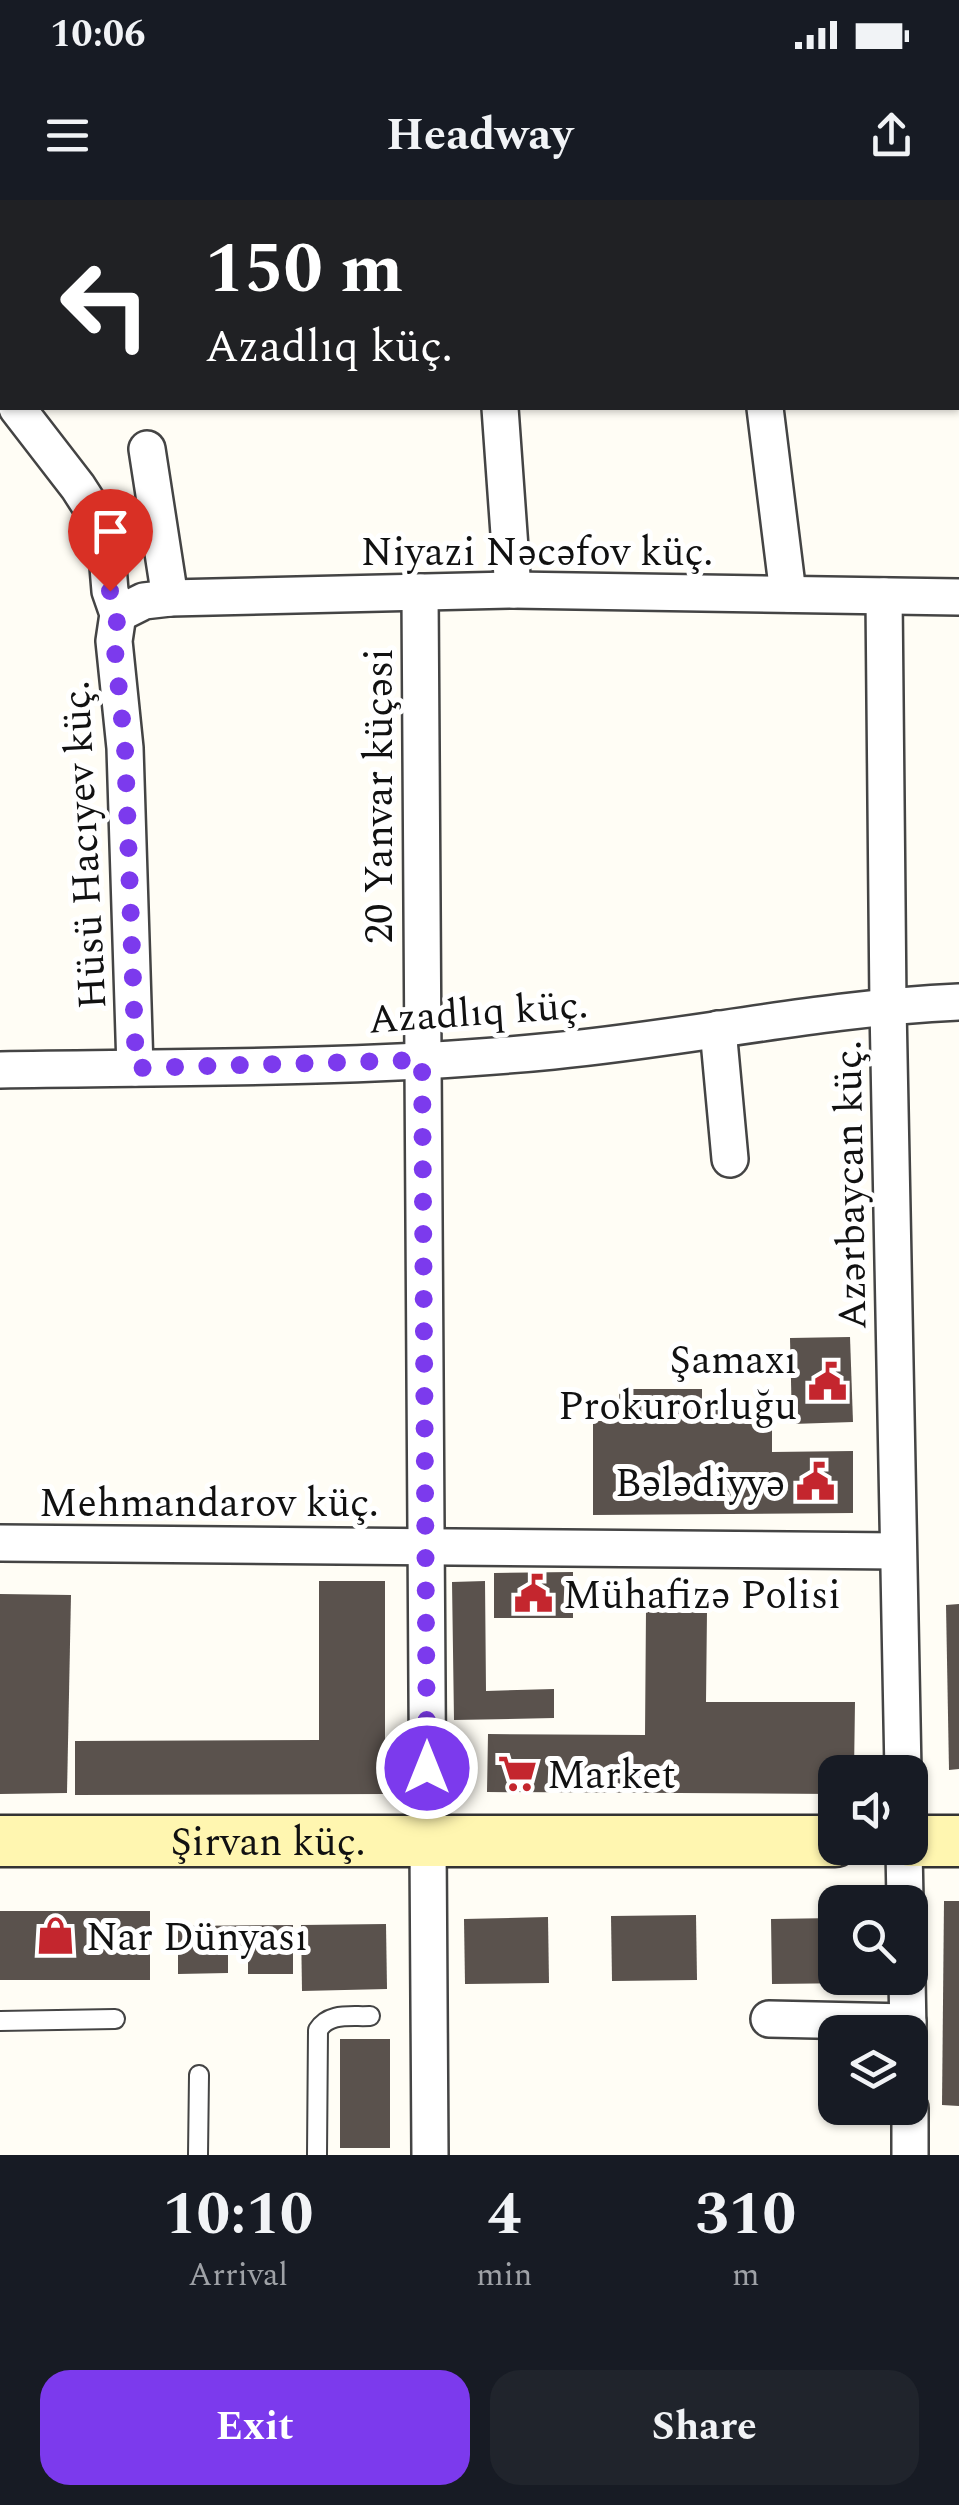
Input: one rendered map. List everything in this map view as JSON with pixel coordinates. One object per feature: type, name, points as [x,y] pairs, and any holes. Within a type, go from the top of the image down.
[{"type":"street","name":"Hüsü Hacıyev küç.","points":[[18,410],[96,514],[106,542],[110,591],[118,614],[114,641],[125,748],[136,1068]]},
{"type":"street","points":[[500,410],[512,590]]},
{"type":"street","points":[[765,410],[788,594]]},
{"type":"street","points":[[148,449],[170,598]]},
{"type":"street","name":"Niyazi Nəcəfov küç.","points":[[118,614],[144,602],[170,598],[512,590],[959,597]]},
{"type":"street","name":"20 Yanvar küçəsi","points":[[420,592],[430,2155]]},
{"type":"street","name":"Azərbaycan küç.","points":[[884,596],[902,1755]]},
{"type":"street","name":"Azadlıq küç.","points":[[0,1070],[422,1060],[552,1052],[888,1006],[959,1002]]},
{"type":"street","points":[[718,1029],[730,1158]]},
{"type":"street","name":"Mehmandarov küç.","points":[[0,1543],[898,1551]]},
{"type":"street","name":"Şirvan küç.","points":[[0,1841],[818,1841]]},
{"type":"street","points":[[928,1841],[959,1841]]},
{"type":"street","points":[[770,2019],[818,2022]]},
{"type":"street","points":[[910,2125],[910,2155]]},
{"type":"lane","points":[[317,2155],[318,2030],[322,2022],[333,2017],[370,2016]]},
{"type":"lane","points":[[0,2020],[115,2019]]},
{"type":"lane","points":[[198,2155],[199,2075]]},
{"type":"building","points":[[850,1337],[853,1422],[792,1424],[790,1338]]},
{"type":"building","points":[[619,1389],[702,1389],[702,1410],[772,1409],[772,1452],[853,1451],[853,1513],[593,1515],[593,1421],[620,1421]]},
{"type":"building","points":[[573,1572],[573,1618],[494,1618],[494,1573]]},
{"type":"building","points":[[319,1581],[385,1581],[385,1794],[75,1795],[75,1741],[319,1740]]},
{"type":"building","points":[[485,1581],[486,1691],[554,1689],[554,1718],[454,1720],[452,1582]]},
{"type":"building","points":[[0,1594],[71,1595],[67,1793],[0,1794]]},
{"type":"building","points":[[959,1604],[959,1769],[949,1770],[946,1605]]},
{"type":"building","points":[[646,1610],[707,1611],[706,1702],[855,1702],[854,1755],[818,1755],[818,1794],[487,1792],[488,1734],[645,1735]]},
{"type":"building","points":[[944,1901],[959,1901],[959,2106],[942,2105]]},
{"type":"building","points":[[0,1911],[150,1911],[150,1980],[0,1980]]},
{"type":"building","points":[[696,1915],[697,1980],[612,1981],[611,1916]]},
{"type":"building","points":[[548,1917],[549,1983],[465,1984],[464,1919]]},
{"type":"building","points":[[818,1918],[818,1983],[772,1984],[771,1919]]},
{"type":"building","points":[[386,1924],[387,1989],[302,1991],[301,1925]]},
{"type":"building","points":[[293,1925],[293,1974],[248,1974],[248,1946],[228,1946],[228,1973],[178,1974],[178,1926]]},
{"type":"building","points":[[340,2039],[390,2039],[390,2148],[340,2148]]},
{"type":"place","name":"Şamaxı Prokurorluğu","points":[[827,1382]]},
{"type":"place","name":"Bələdiyyə","points":[[815,1482]]},
{"type":"place","name":"Mühafizə Polisi","points":[[533,1594]]},
{"type":"place","name":"Market","points":[[517,1774]]},
{"type":"place","name":"Nar Dünyası","points":[[56,1936]]},
{"type":"route","points":[[110,591],[118,614],[114,641],[125,748],[136,1068],[422,1060],[427,1768]]}]
